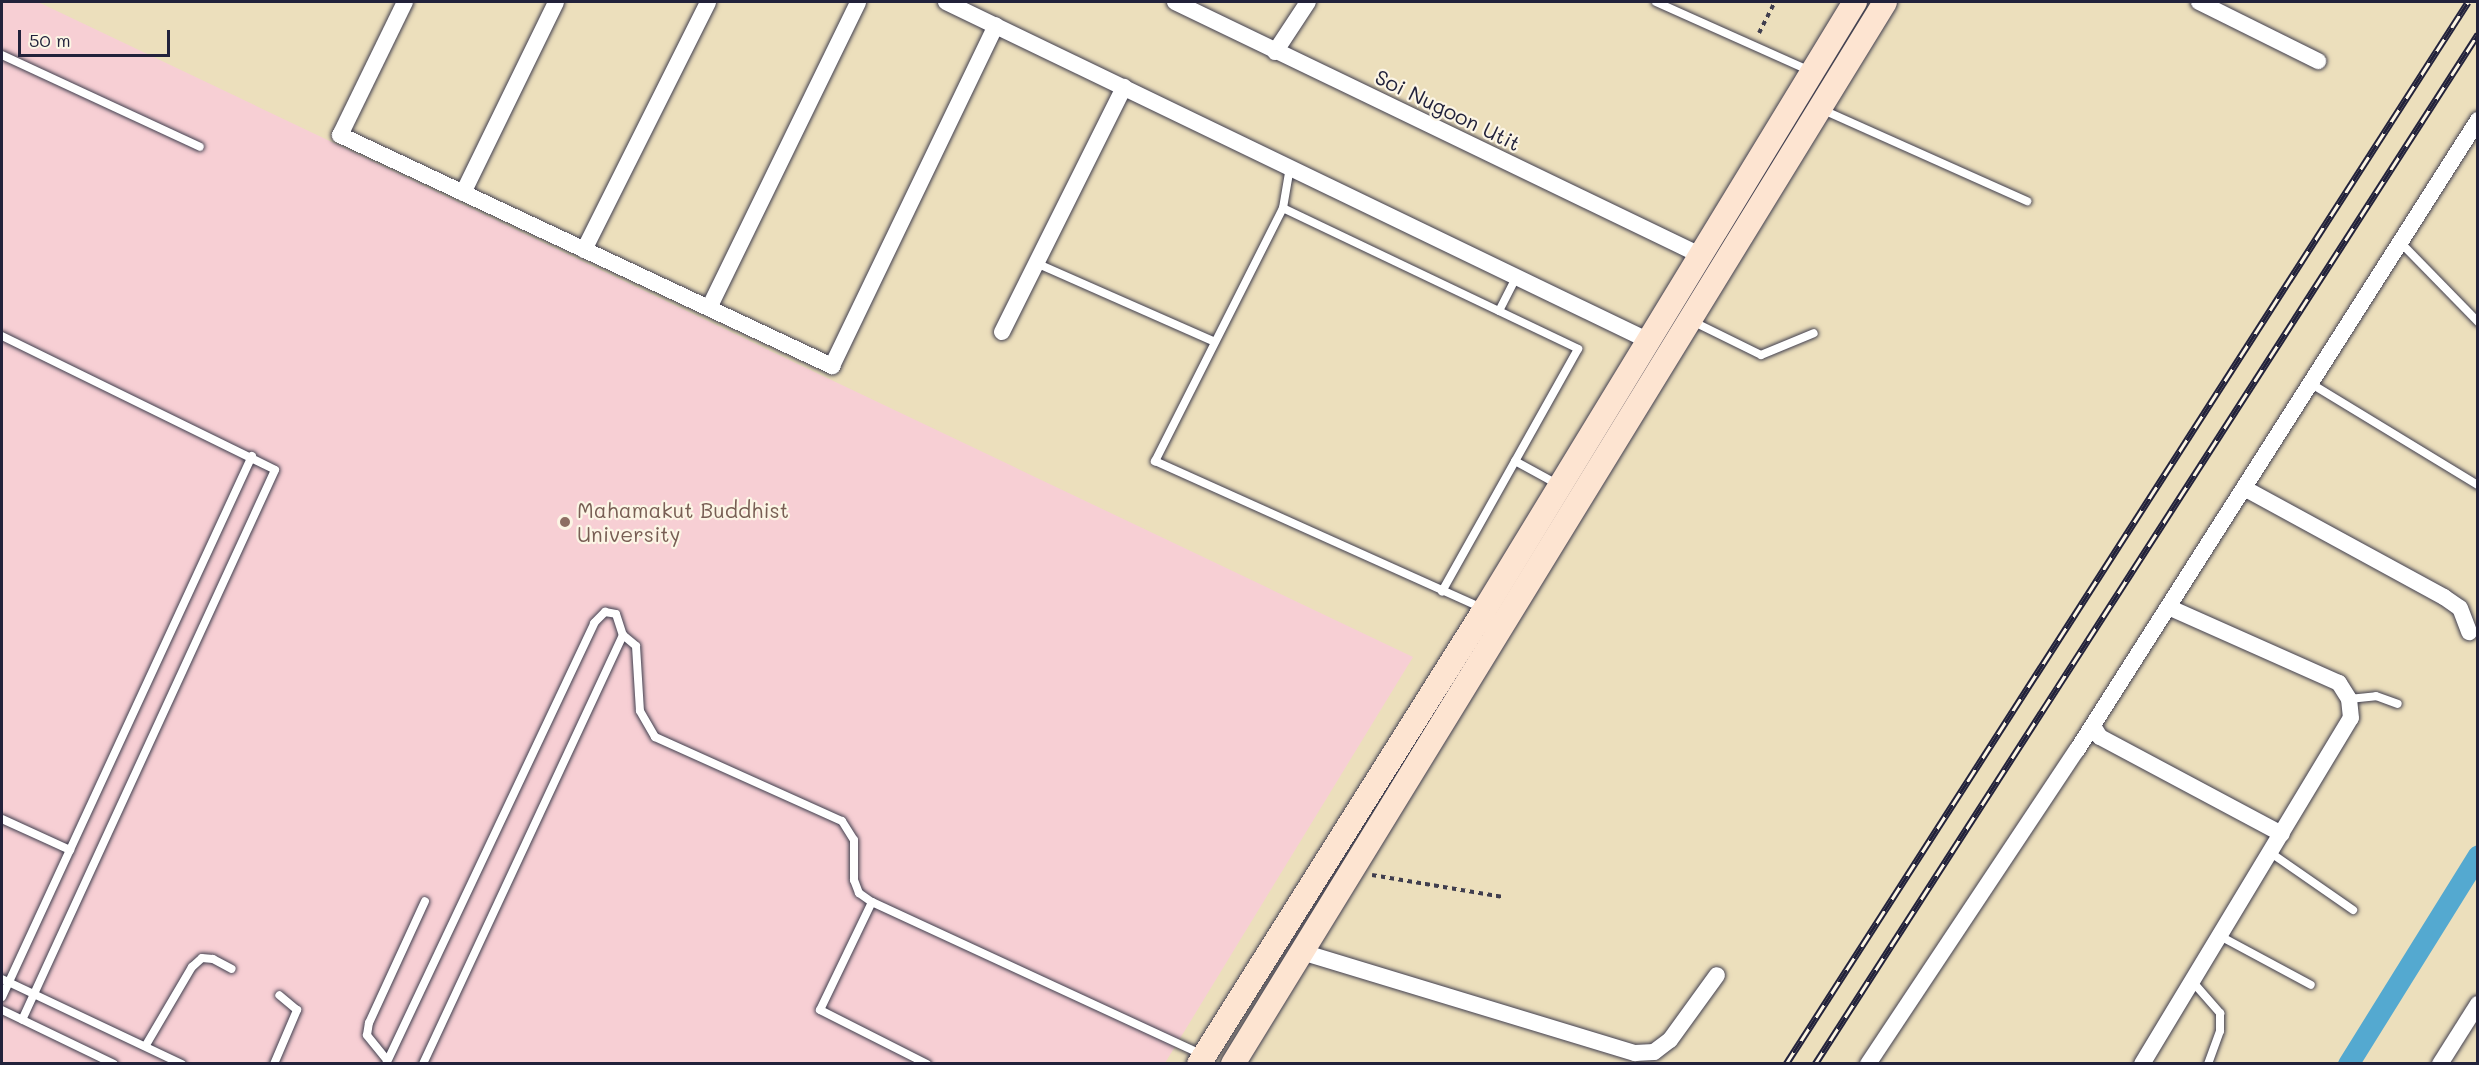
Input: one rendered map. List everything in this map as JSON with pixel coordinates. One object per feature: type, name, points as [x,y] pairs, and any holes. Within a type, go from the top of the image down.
[{"type":"main road","points":[[1201,1059],[1485,609],[1855,2]]},
{"type":"main road","points":[[1233,1064],[1885,2]]},
{"type":"main road","points":[[1649,341],[1671,354]]},
{"type":"street","points":[[405,2],[340,135],[832,366],[996,26]]},
{"type":"street","points":[[463,193],[556,2]]},
{"type":"street","points":[[584,250],[708,2]]},
{"type":"street","points":[[710,308],[858,2]]},
{"type":"street","points":[[946,2],[1649,341]]},
{"type":"street","name":"Soi Nugoon Utit","points":[[1175,2],[1702,256]]},
{"type":"street","points":[[1275,52],[1308,2]]},
{"type":"street","points":[[2199,2],[2318,62]]},
{"type":"street","points":[[1002,332],[1124,87]]},
{"type":"street","points":[[1868,1064],[2092,726],[2478,120]]},
{"type":"street","points":[[2244,488],[2444,597],[2460,608],[2469,632]]},
{"type":"street","points":[[2142,1064],[2348,726],[2349,699],[2339,683],[2168,607]]},
{"type":"street","points":[[2092,726],[2100,737],[2282,834]]},
{"type":"street","points":[[1302,952],[1635,1053],[1654,1052],[1670,1040],[1717,975]]},
{"type":"street","points":[[2440,1064],[2478,1004]]},
{"type":"lane","points":[[1656,2],[1813,73]]},
{"type":"lane","points":[[2,55],[200,147]]},
{"type":"lane","points":[[1821,109],[2027,201]]},
{"type":"lane","points":[[1290,167],[1283,208],[1213,341],[1155,461],[1485,609]]},
{"type":"lane","points":[[1283,208],[1578,349],[1442,591]]},
{"type":"lane","points":[[2400,242],[2478,322]]},
{"type":"lane","points":[[1036,263],[1213,341]]},
{"type":"lane","points":[[1499,311],[1517,276]]},
{"type":"lane","points":[[1691,321],[1761,356],[1814,333]]},
{"type":"lane","points":[[2,336],[252,456],[275,470],[272,481],[22,1020]]},
{"type":"lane","points":[[2310,383],[2478,485]]},
{"type":"lane","points":[[2,997],[5,980],[69,850],[252,456]]},
{"type":"lane","points":[[1515,461],[1561,486]]},
{"type":"lane","points":[[425,901],[369,1023],[367,1035],[387,1062],[594,623],[605,612],[616,614],[623,635],[636,646],[640,711],[655,737],[842,820],[854,840],[854,880],[859,893],[872,902],[1201,1059]]},
{"type":"lane","points":[[423,1064],[623,635]]},
{"type":"lane","points":[[2349,699],[2376,696],[2398,704]]},
{"type":"lane","points":[[2,819],[69,850]]},
{"type":"lane","points":[[2271,853],[2353,909]]},
{"type":"lane","points":[[872,902],[820,1010],[927,1064]]},
{"type":"lane","points":[[2220,936],[2311,985]]},
{"type":"lane","points":[[146,1045],[192,967],[202,958],[213,959],[232,969]]},
{"type":"lane","points":[[5,980],[182,1064]]},
{"type":"lane","points":[[2192,981],[2220,1013],[2220,1031],[2208,1064]]},
{"type":"lane","points":[[274,1064],[297,1010],[279,995]]},
{"type":"lane","points":[[2,1010],[114,1064]]},
{"type":"path","points":[[1753,45],[1775,2]]},
{"type":"path","points":[[1351,872],[1503,897]]},
{"type":"shaded area","name":"Mahamakut Buddhist University","points":[[2,2],[38,2],[1413,657],[1165,1063],[2,1064]]},
{"type":"waterway","points":[[2348,1064],[2478,855]]},
{"type":"railway","points":[[1786,1064],[2468,2]]},
{"type":"railway","points":[[1815,1064],[2478,34]]},
{"type":"place","name":"Mahamakut Buddhist University","points":[[565,522]]}]
